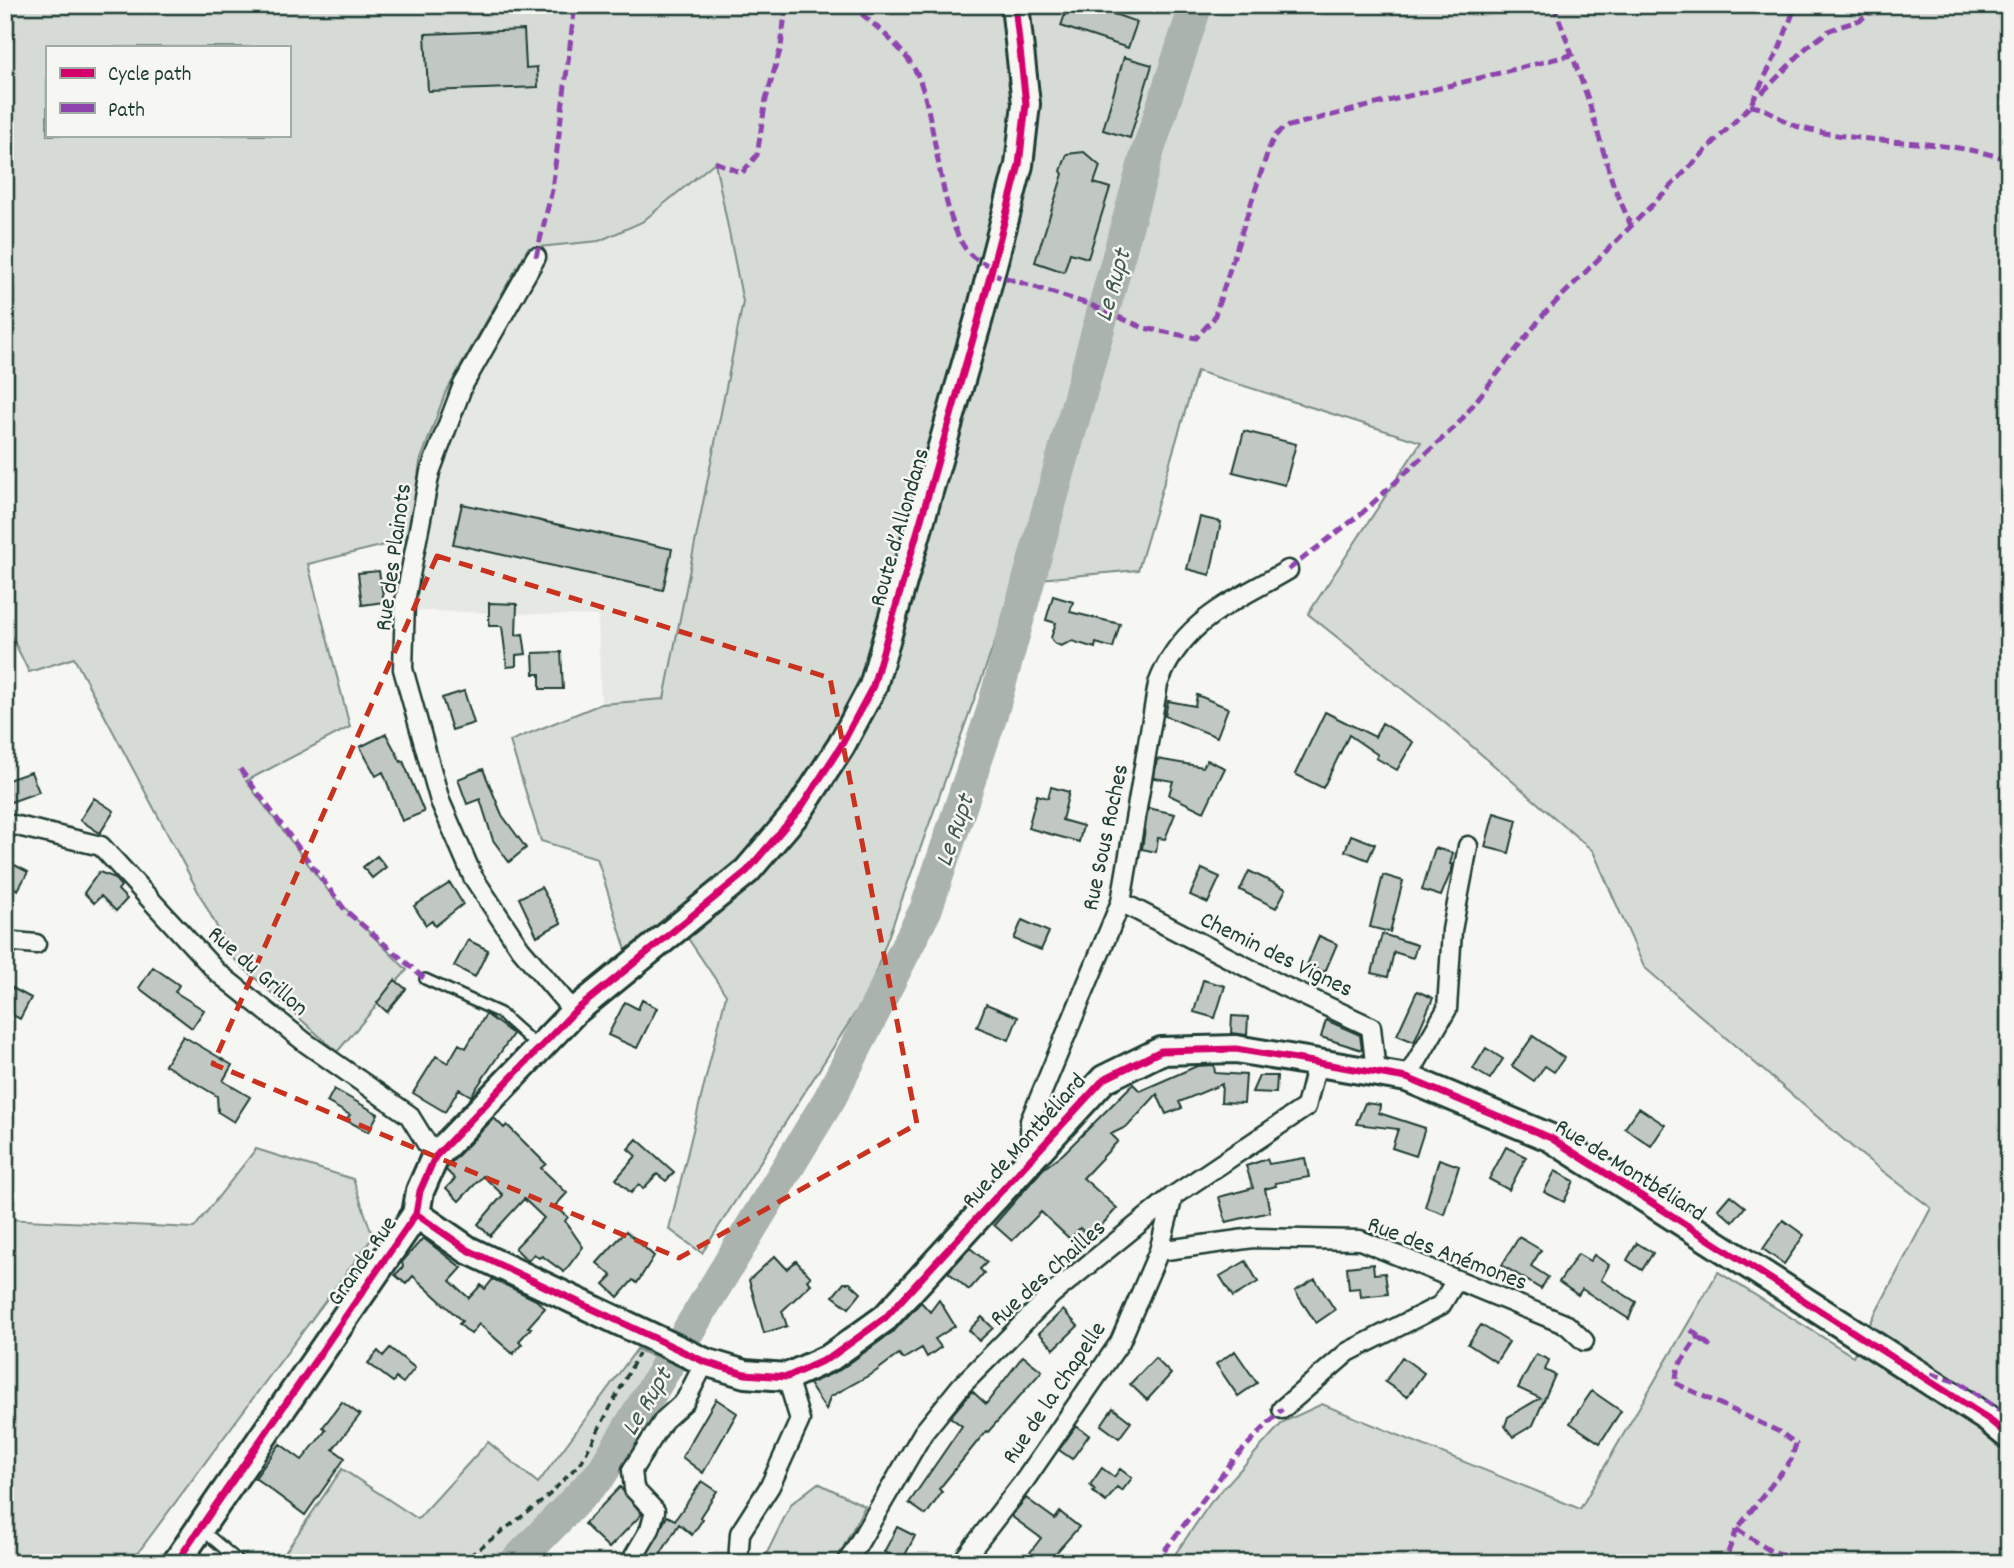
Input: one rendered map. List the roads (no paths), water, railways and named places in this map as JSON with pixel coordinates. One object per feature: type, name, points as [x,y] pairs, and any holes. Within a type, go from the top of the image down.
[{"type":"street","name":"Route d’Allondans","points":[[624,969],[747,871],[800,809],[841,746],[873,686],[979,318],[1019,165],[1026,104],[1016,5]]},
{"type":"street","name":"Rue des Plainots","points":[[536,257],[463,385],[430,472],[405,601],[403,668],[440,801],[473,877],[520,948],[574,1012]]},
{"type":"street","name":"Rue Sous Roches","points":[[1031,1162],[1030,1121],[1121,902],[1158,684],[1168,656],[1201,622],[1288,570]]},
{"type":"street","name":"Rue du Grillon","points":[[5,823],[101,846],[217,972],[306,1044],[409,1115],[435,1157]]},
{"type":"street","points":[[1407,1078],[1447,1009],[1452,930],[1468,846]]},
{"type":"street","name":"Chemin des Vignes","points":[[1121,902],[1281,985],[1371,1027],[1376,1072]]},
{"type":"street","points":[[5,941],[36,944]]},
{"type":"street","name":"Grande Rue","points":[[176,1563],[416,1214],[420,1191],[435,1157],[574,1012],[624,969]]},
{"type":"street","name":"Rue de Montbéliard","points":[[416,1214],[468,1250],[646,1340],[745,1374],[787,1377],[831,1357],[885,1318],[1031,1162],[1104,1079],[1161,1051],[1236,1049],[1407,1078],[1551,1138],[1987,1418],[2009,1436]]},
{"type":"street","name":"Rue des Chailles","points":[[847,1563],[923,1433],[961,1386],[1052,1294],[1173,1196],[1306,1107],[1317,1063]]},
{"type":"street","name":"Rue de la Chapelle","points":[[961,1563],[1025,1480],[1120,1342],[1160,1251],[1173,1196]]},
{"type":"street","name":"Rue des Anémones","points":[[1160,1251],[1253,1238],[1360,1240],[1455,1282],[1567,1325],[1584,1341]]},
{"type":"street","points":[[1282,1409],[1348,1352],[1441,1305],[1455,1282]]},
{"type":"street","points":[[630,1563],[650,1529],[655,1511],[634,1489],[632,1469],[664,1420],[685,1401],[705,1362]]},
{"type":"street","points":[[738,1563],[740,1533],[770,1486],[800,1420],[787,1377]]},
{"type":"lane","points":[[425,979],[500,1013],[539,1048]]},
{"type":"lane","points":[[200,1528],[241,1563]]},
{"type":"waterway","name":"Le Rupt","points":[[515,1563],[601,1474],[830,1098],[926,909],[991,716],[1146,157],[1196,5]]}]
